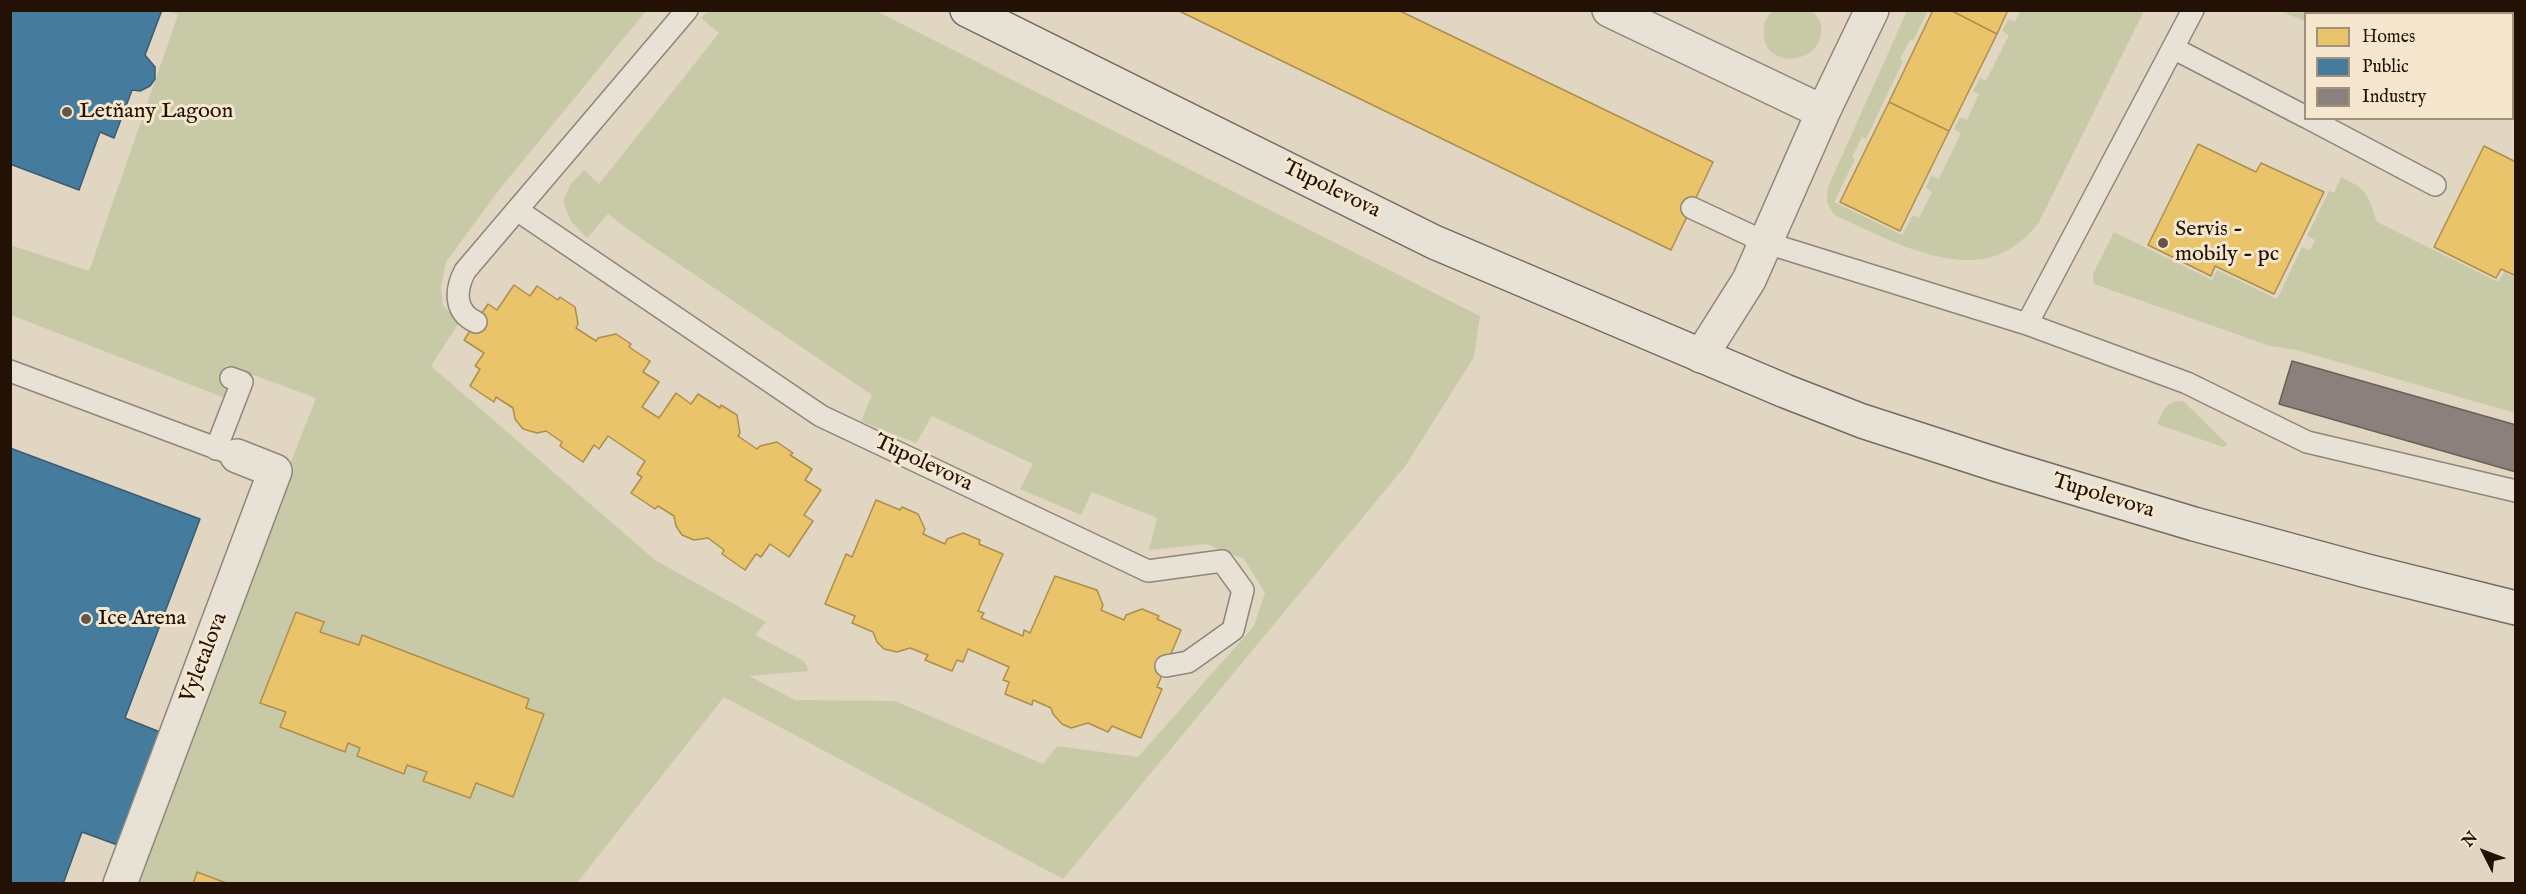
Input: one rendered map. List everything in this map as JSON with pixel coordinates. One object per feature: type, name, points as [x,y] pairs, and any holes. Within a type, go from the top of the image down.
[{"type":"main road","name":"Tupolevova","points":[[967,10],[1434,242],[1701,356],[1862,421],[2194,524],[2367,571],[2516,608]]},
{"type":"main road","points":[[1609,10],[1823,112]]},
{"type":"main road","points":[[1701,356],[1749,280],[1823,112],[1872,10]]},
{"type":"main road","name":"Vyletalova","points":[[120,884],[275,471],[227,453]]},
{"type":"lane","points":[[476,322],[466,317],[458,303],[458,284],[465,271],[687,10]]},
{"type":"lane","points":[[2027,324],[2193,10]]},
{"type":"lane","points":[[2173,48],[2304,116]]},
{"type":"lane","points":[[2311,120],[2435,185]]},
{"type":"lane","points":[[1692,207],[1767,243],[2027,324],[2187,383],[2307,442],[2516,491]]},
{"type":"lane","name":"Tupolevova","points":[[517,210],[821,416],[1148,571],[1222,561],[1244,590],[1233,630],[1188,662],[1166,666]]},
{"type":"lane","points":[[10,371],[227,453],[242,382],[231,378]]},
{"type":"green space","points":[[709,10],[876,11],[1480,316],[1474,357],[1406,465],[1063,879],[724,697],[577,883],[138,884],[272,526],[285,477],[316,398],[226,365],[220,380],[231,385],[225,398],[11,315],[10,245],[89,271],[178,15],[169,11],[646,11],[499,190],[446,262],[441,287],[443,306],[460,321],[431,366],[655,560],[766,622],[755,635],[804,661],[809,671],[749,676],[795,700],[895,701],[1043,764],[1057,746],[1138,757],[1254,626],[1265,593],[1244,559],[1206,544],[1149,550],[1157,518],[1092,492],[1081,515],[1020,489],[1033,464],[932,416],[916,443],[861,421],[872,395],[608,214],[587,238],[571,221],[563,201],[570,185],[584,170],[599,184],[719,33],[701,18]]},
{"type":"green space","points":[[1774,10],[1811,11],[1816,15],[1821,24],[1821,34],[1811,52],[1801,57],[1791,58],[1773,53],[1767,46],[1764,31],[1767,18]]},
{"type":"green space","points":[[2444,10],[2448,12],[2304,12],[2304,21],[2280,11]]},
{"type":"green space","points":[[1907,11],[1928,11],[1913,41],[1910,40],[1900,59],[1903,61],[1866,139],[1862,137],[1852,157],[1855,159],[1834,202],[1902,235],[1913,215],[1919,218],[1932,192],[1926,188],[1931,176],[1939,179],[1961,133],[1954,129],[1960,117],[1967,120],[1979,94],[1973,91],[1980,78],[1986,81],[2009,35],[2002,31],[2008,19],[2015,22],[2020,11],[2144,11],[2038,224],[2021,241],[2000,254],[1977,260],[1953,259],[1927,254],[1834,215],[1827,202],[1828,187]]},
{"type":"green space","points":[[2341,177],[2366,194],[2377,222],[2498,282],[2504,272],[2515,278],[2515,413],[2297,350],[2270,346],[2094,284],[2093,274],[2114,232],[2212,280],[2217,270],[2277,299],[2302,247],[2310,250],[2315,240],[2307,236],[2329,191],[2334,193]]},
{"type":"green space","points":[[2179,401],[2184,402],[2228,445],[2223,447],[2157,424],[2167,406]]},
{"type":"building: Homes","points":[[1177,10],[1398,10],[1713,162],[1671,250]]},
{"type":"building: Homes","points":[[1933,10],[1950,10],[1997,34],[1949,131],[1889,102]]},
{"type":"building: Homes","points":[[1950,10],[2008,10],[1997,34]]},
{"type":"building: Homes","points":[[1889,102],[1949,131],[1900,231],[1840,202]]},
{"type":"building: Homes","points":[[2198,144],[2256,172],[2261,163],[2324,192],[2274,294],[2215,266],[2211,276],[2148,245]]},
{"type":"building: Homes","points":[[2484,146],[2516,162],[2516,276],[2501,269],[2496,278],[2434,247]]},
{"type":"building: Homes","points":[[514,285],[530,296],[537,286],[558,300],[560,297],[575,307],[578,324],[576,328],[596,341],[598,338],[616,334],[631,344],[629,347],[650,361],[643,372],[659,382],[642,407],[659,418],[676,393],[691,404],[698,394],[720,408],[721,405],[737,415],[740,433],[738,436],[757,449],[760,446],[777,442],[793,453],[790,455],[812,469],[805,480],[821,490],[804,515],[813,521],[789,557],[770,544],[761,557],[756,554],[745,570],[722,554],[724,550],[708,538],[694,540],[682,535],[676,526],[674,516],[658,506],[655,509],[631,493],[642,477],[637,474],[645,461],[608,436],[599,449],[594,445],[583,462],[560,446],[562,442],[546,431],[537,433],[523,429],[515,419],[513,408],[496,397],[494,402],[470,386],[480,369],[475,366],[484,353],[464,340],[488,304],[497,310]]},
{"type":"building: Homes","points":[[876,500],[900,510],[902,507],[918,514],[925,529],[923,534],[945,544],[947,539],[963,533],[980,540],[979,544],[1003,554],[978,611],[984,613],[981,618],[1023,636],[1024,630],[1030,633],[1055,576],[1097,590],[1103,605],[1101,610],[1124,620],[1126,615],[1142,609],[1159,616],[1157,619],[1181,630],[1157,687],[1162,689],[1141,738],[1112,726],[1108,732],[1088,723],[1071,728],[1062,724],[1051,708],[1033,700],[1032,705],[1005,694],[1009,682],[1003,680],[1009,667],[968,649],[963,662],[957,660],[952,671],[925,660],[928,655],[910,648],[897,652],[884,649],[877,642],[873,632],[852,623],[855,616],[825,604],[846,554],[852,557]]},
{"type":"building: Homes","points":[[296,612],[324,622],[320,632],[359,645],[362,635],[529,699],[526,708],[544,714],[513,797],[476,783],[470,798],[423,781],[427,772],[407,765],[404,774],[357,756],[360,748],[348,743],[345,752],[280,727],[286,712],[260,703]]},
{"type":"building: Homes","points":[[197,872],[229,884],[193,884]]},
{"type":"building: Public","name":"Letňany Lagoon","points":[[10,10],[162,10],[145,55],[155,67],[155,79],[150,86],[140,91],[132,90],[114,138],[100,132],[79,190],[10,164]]},
{"type":"building: Public","points":[[2444,10],[2516,10],[2516,40],[2514,42],[2514,12],[2447,12]]},
{"type":"building: Public","name":"Ice Arena","points":[[10,448],[200,519],[125,718],[165,734],[123,847],[82,832],[63,884],[10,884]]},
{"type":"building: Industry","points":[[2292,361],[2516,425],[2516,472],[2279,404]]},
{"type":"place","name":"Letňany Lagoon","points":[[67,112]]},
{"type":"place","name":"Servis - mobily - pc","points":[[2163,243]]},
{"type":"place","name":"Ice Arena","points":[[86,619]]}]
